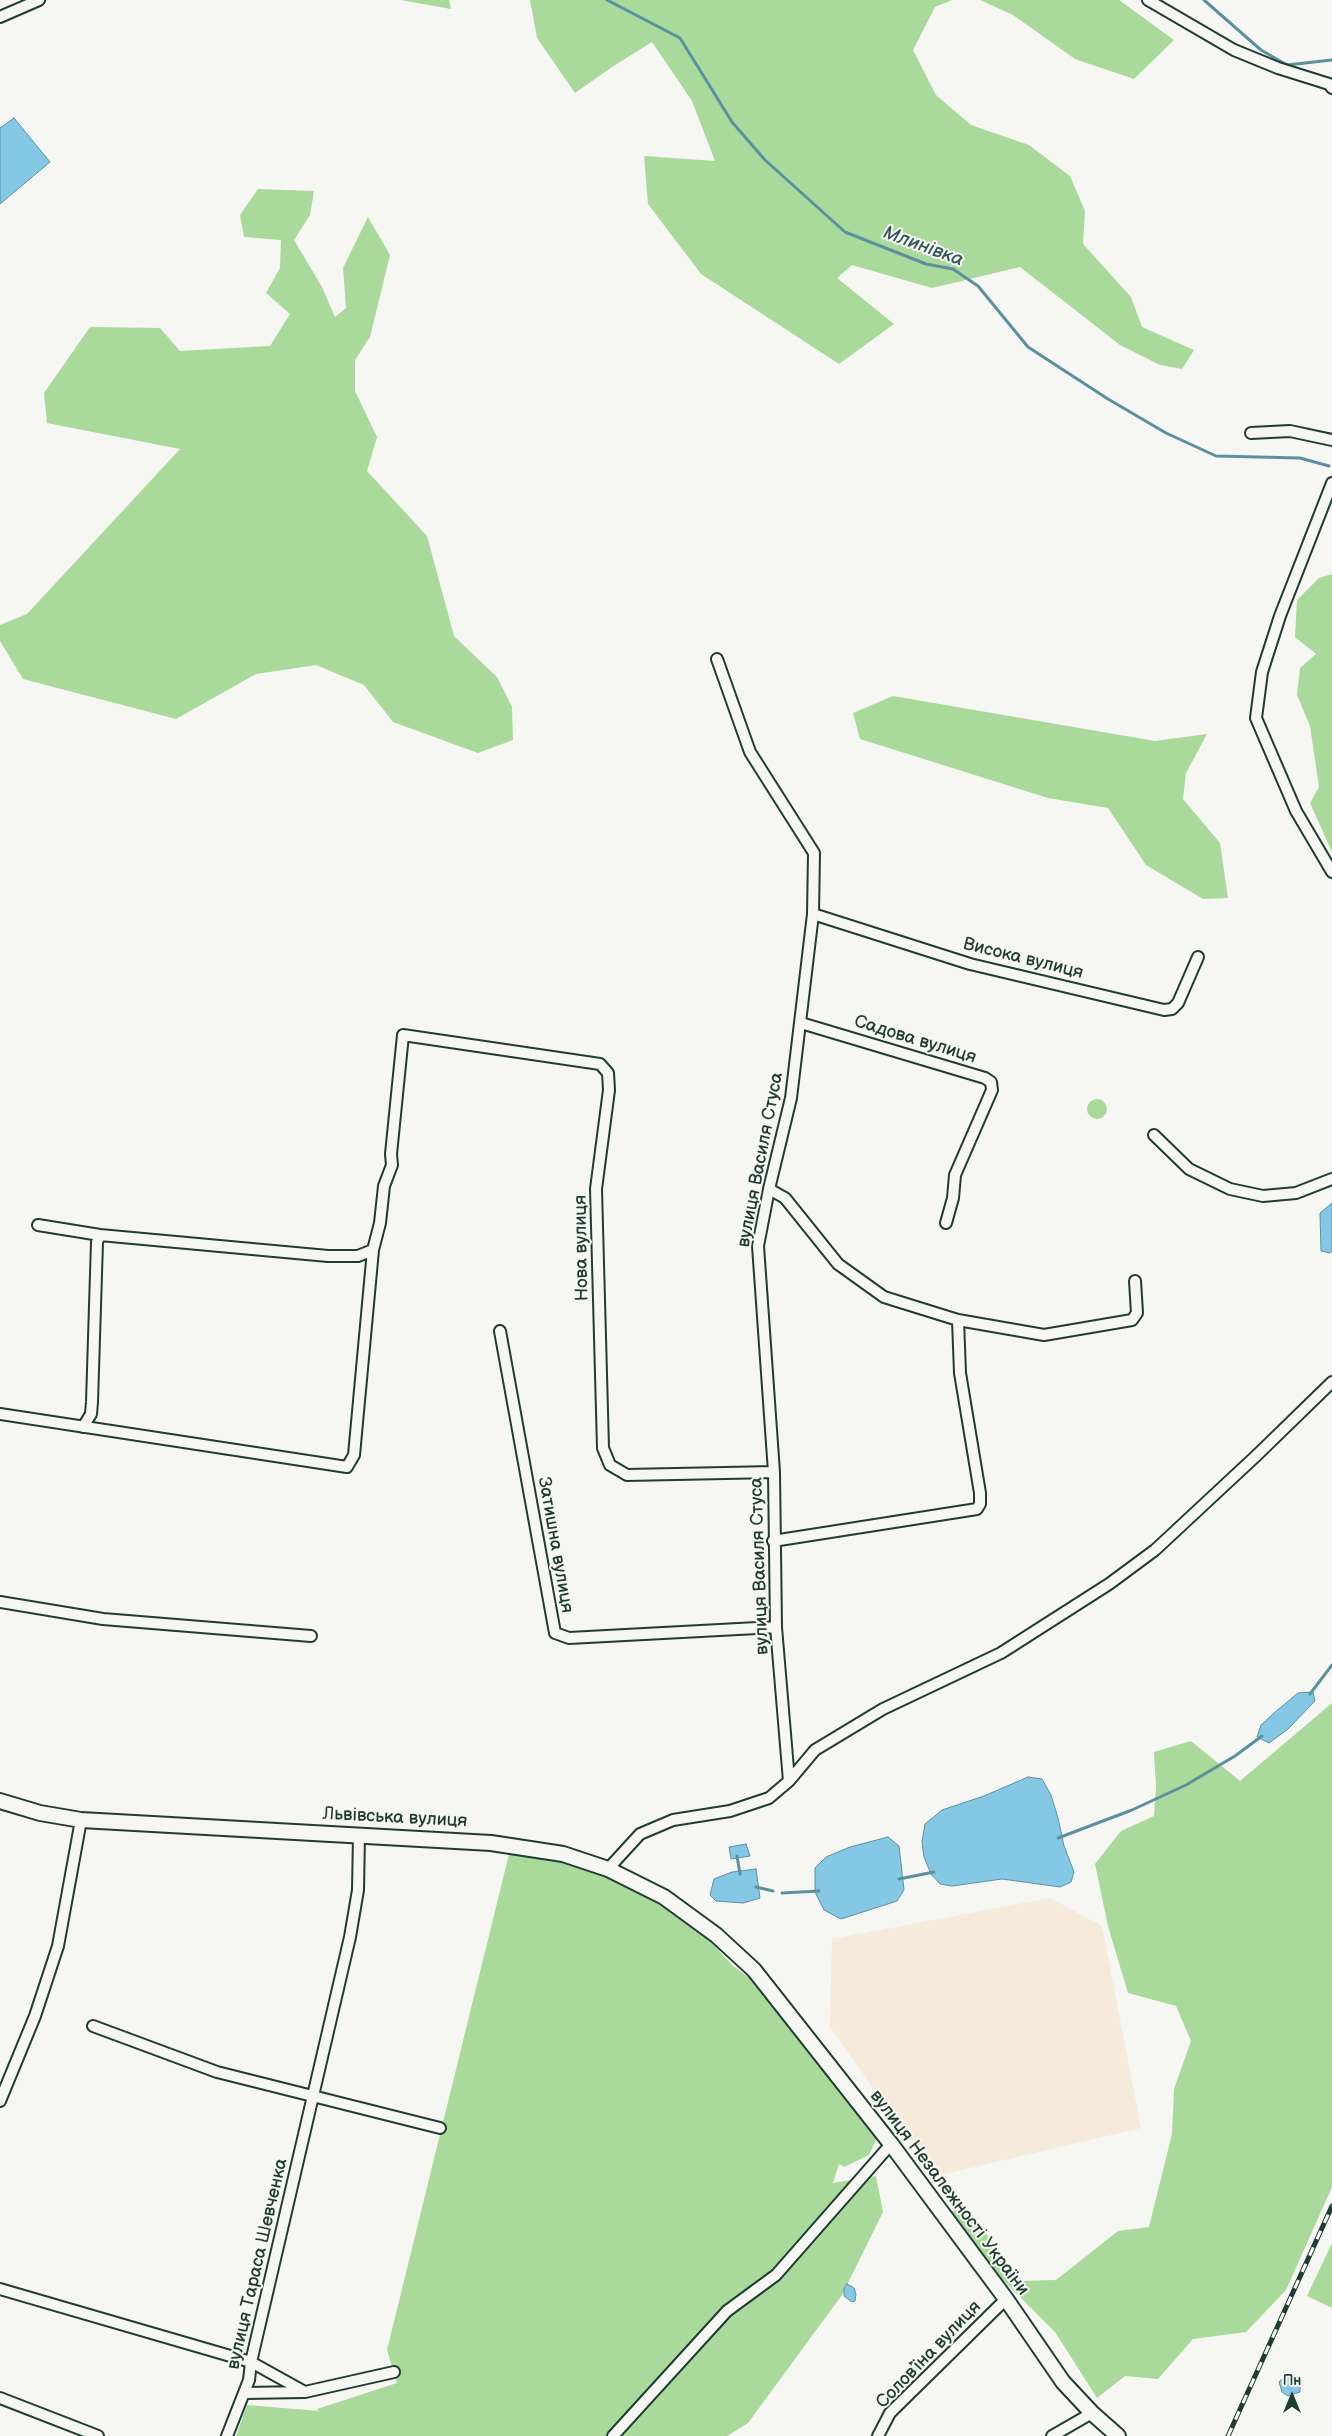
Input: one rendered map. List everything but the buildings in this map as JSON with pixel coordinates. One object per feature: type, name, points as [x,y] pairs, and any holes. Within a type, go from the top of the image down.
[{"type":"main road","name":"Львівська вулиця","points":[[0,1801],[40,1813],[81,1820],[139,1825],[359,1834],[491,1843],[563,1854],[608,1869],[688,1912],[754,1970]]},
{"type":"main road","name":"вулиця Незалежності України","points":[[754,1970],[890,2144],[1006,2299],[1064,2382],[1092,2413],[1118,2436]]},
{"type":"street","points":[[0,17],[39,0]]},
{"type":"street","points":[[1148,0],[1234,50],[1278,68],[1329,84],[1332,88]]},
{"type":"street","points":[[1251,433],[1290,431],[1332,440]]},
{"type":"street","points":[[1332,483],[1280,616],[1262,672],[1256,718],[1296,811],[1332,872]]},
{"type":"street","name":"вулиця Василя Стуса","points":[[717,659],[750,752],[814,854],[813,914],[791,1098],[769,1189],[758,1246],[774,1472],[776,1627],[789,1781]]},
{"type":"street","name":"Висока вулиця","points":[[813,914],[970,964],[1164,1010],[1172,1009],[1178,1003],[1198,957]]},
{"type":"street","name":"Садова вулиця","points":[[801,1023],[985,1078],[990,1082],[992,1090],[955,1175],[953,1198],[946,1223]]},
{"type":"street","name":"Нова вулиця","points":[[373,1250],[380,1223],[384,1186],[392,1166],[391,1154],[404,1035],[600,1064],[608,1073],[609,1090],[596,1189],[603,1448],[610,1465],[628,1476],[774,1472]]},
{"type":"street","points":[[1154,1135],[1189,1169],[1230,1188],[1262,1196],[1296,1193],[1332,1179]]},
{"type":"street","points":[[769,1189],[785,1198],[838,1264],[884,1297],[958,1320],[1044,1335],[1132,1320],[1137,1313],[1135,1281]]},
{"type":"street","points":[[0,1414],[346,1467],[354,1455],[373,1250],[358,1256],[328,1256],[100,1235],[38,1225]]},
{"type":"street","points":[[83,1427],[91,1414],[96,1242],[100,1235]]},
{"type":"street","points":[[774,1541],[977,1509],[980,1493],[960,1372],[958,1320]]},
{"type":"street","name":"Затишна вулиця","points":[[500,1331],[554,1633],[569,1638],[776,1627]]},
{"type":"street","points":[[608,1869],[640,1834],[673,1820],[730,1812],[769,1798],[789,1781],[815,1750],[883,1709],[1001,1653],[1109,1584],[1154,1550],[1257,1455],[1332,1382]]},
{"type":"street","points":[[0,1602],[103,1619],[311,1636]]},
{"type":"street","points":[[0,2101],[35,2016],[58,1946],[81,1820]]},
{"type":"street","name":"вулиця Тараса Шевченка","points":[[227,2436],[245,2392],[250,2362],[350,1938],[358,1890],[359,1834]]},
{"type":"street","points":[[92,2026],[217,2072],[440,2128]]},
{"type":"street","points":[[613,2436],[727,2311],[776,2275],[890,2144]]},
{"type":"street","points":[[0,2289],[250,2362],[305,2392]]},
{"type":"street","name":"Соловʼїна вулиця","points":[[878,2436],[890,2413],[1006,2299]]},
{"type":"street","points":[[245,2392],[305,2392],[394,2372]]},
{"type":"street","points":[[0,2398],[98,2436]]},
{"type":"street","points":[[1052,2436],[1092,2413]]},
{"type":"shaded area","points":[[1050,1898],[1102,1926],[1141,2128],[936,2176],[830,2027],[832,1939]]},
{"type":"green space","points":[[401,0],[449,0],[451,9]]},
{"type":"green space","points":[[530,0],[952,0],[935,7],[913,50],[936,95],[971,125],[1029,145],[1070,176],[1085,211],[1083,244],[1131,297],[1142,327],[1194,350],[1182,369],[1160,365],[1120,345],[1020,267],[932,288],[852,265],[837,278],[894,324],[839,364],[701,274],[648,204],[644,156],[715,161],[692,101],[652,42],[575,93],[537,38]]},
{"type":"green space","points":[[980,0],[1119,0],[1174,40],[1134,79],[1075,59],[1013,15]]},
{"type":"green space","points":[[258,189],[314,191],[310,215],[294,240],[322,287],[335,317],[346,308],[343,268],[368,217],[390,255],[370,337],[355,360],[355,391],[377,437],[367,471],[427,536],[454,636],[497,677],[512,707],[513,740],[478,753],[393,722],[364,685],[316,665],[256,674],[176,719],[23,679],[0,641],[0,625],[27,614],[180,449],[47,423],[44,393],[90,327],[160,328],[180,351],[270,346],[290,314],[266,293],[280,268],[281,240],[244,237],[240,215]]},
{"type":"green space","points":[[1332,574],[1332,852],[1310,803],[1319,787],[1310,726],[1297,695],[1300,668],[1316,654],[1295,637],[1297,600],[1319,578]]},
{"type":"green space","points":[[893,696],[1155,741],[1207,734],[1186,773],[1183,799],[1220,843],[1228,898],[1203,899],[1146,865],[1108,808],[1048,798],[860,739],[853,713]]},
{"type":"green space","points":[[1097,1099],[1104,1102],[1107,1109],[1104,1116],[1097,1119],[1090,1116],[1087,1109],[1090,1102]]},
{"type":"green space","points":[[1332,1703],[1332,2187],[1286,2290],[1246,2332],[1193,2339],[1158,2379],[1125,2376],[1097,2398],[1055,2332],[989,2266],[958,2228],[951,2211],[968,2208],[1020,2281],[1056,2280],[1118,2231],[1149,2227],[1172,2134],[1174,2089],[1191,2041],[1176,2006],[1128,1993],[1108,1926],[1095,1864],[1121,1831],[1154,1816],[1156,1787],[1154,1752],[1191,1741],[1240,1781]]},
{"type":"green space","points":[[511,1846],[563,1854],[679,1907],[733,1966],[752,1980],[877,2137],[869,2155],[844,2167],[839,2164],[833,2183],[876,2176],[883,2212],[842,2295],[748,2423],[727,2436],[236,2436],[247,2405],[319,2411],[317,2409],[397,2383],[387,2350]]},
{"type":"green space","points":[[1332,2243],[1332,2308],[1307,2296]]},
{"type":"water","points":[[14,118],[50,162],[0,204],[0,128]]},
{"type":"water","points":[[1332,1203],[1332,1251],[1330,1253],[1321,1251],[1320,1213]]},
{"type":"water","points":[[1313,1692],[1315,1701],[1288,1729],[1269,1743],[1257,1737],[1261,1725],[1298,1693]]},
{"type":"water","points":[[1028,1777],[1042,1779],[1051,1795],[1064,1846],[1074,1872],[1071,1882],[1060,1887],[1002,1879],[952,1886],[940,1884],[931,1874],[924,1857],[922,1842],[925,1824],[942,1810],[984,1796]]},
{"type":"water","points":[[888,1837],[899,1846],[904,1890],[897,1901],[841,1919],[824,1910],[815,1892],[815,1868],[826,1857],[850,1847]]},
{"type":"water","points":[[746,1844],[750,1856],[731,1859],[729,1847]]},
{"type":"water","points":[[756,1869],[760,1898],[743,1903],[716,1901],[710,1895],[714,1879],[732,1872]]},
{"type":"water","points":[[847,2284],[854,2288],[856,2294],[855,2301],[852,2302],[844,2296],[844,2288]]},
{"type":"water","points":[[1283,2378],[1293,2378],[1300,2385],[1300,2392],[1288,2396],[1282,2392],[1279,2382]]},
{"type":"waterway","name":"Млинівка","points":[[607,0],[680,38],[732,122],[765,160],[845,232],[926,264],[953,269],[978,286],[1028,347],[1108,399],[1166,433],[1216,456],[1300,458],[1329,466]]},
{"type":"waterway","name":"Млинівка","points":[[1204,0],[1261,50],[1287,65],[1332,60]]},
{"type":"waterway","points":[[1310,1694],[1332,1665]]},
{"type":"waterway","points":[[1058,1838],[1132,1810],[1186,1785],[1235,1756],[1262,1736]]},
{"type":"waterway","points":[[737,1856],[740,1874]]},
{"type":"waterway","points":[[899,1879],[934,1872]]},
{"type":"waterway","points":[[756,1887],[773,1891]]},
{"type":"waterway","points":[[782,1893],[819,1891]]},
{"type":"railway","points":[[1228,2436],[1332,2206]]}]
